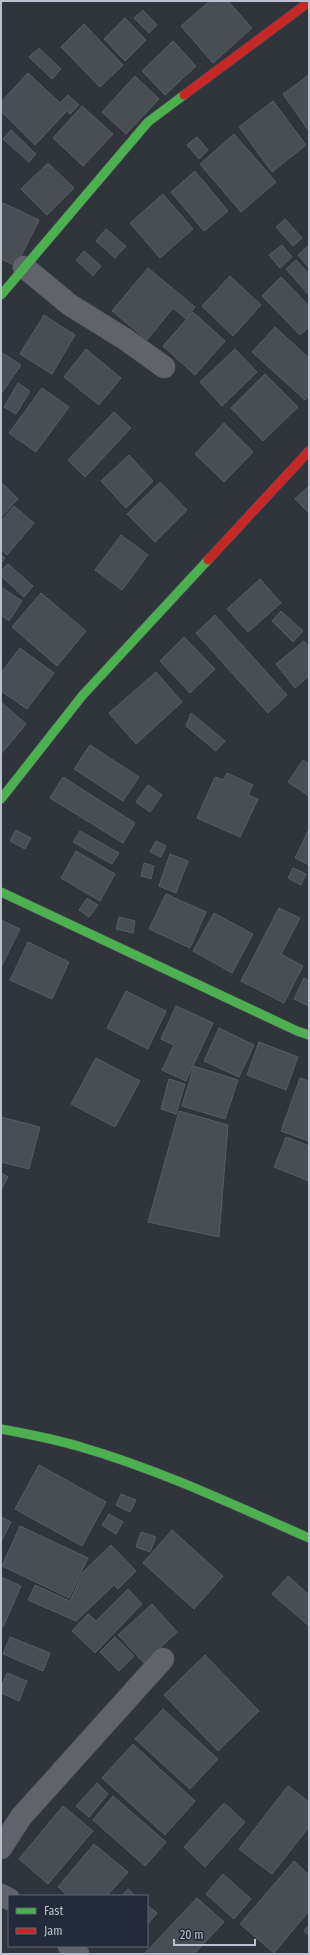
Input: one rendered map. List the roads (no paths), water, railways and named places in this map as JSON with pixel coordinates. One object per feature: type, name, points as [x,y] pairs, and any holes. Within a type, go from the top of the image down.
[{"type":"street","points":[[1,295],[148,122],[309,2]]},
{"type":"street","points":[[24,267],[70,304],[125,339],[164,367]]},
{"type":"street","points":[[1,799],[82,696],[309,451]]},
{"type":"street","points":[[1,892],[297,1031],[309,1035]]},
{"type":"street","points":[[1,1429],[24,1433],[123,1459],[187,1484],[309,1538]]},
{"type":"street","points":[[1,1848],[21,1817],[163,1659]]},
{"type":"street","points":[[70,1947],[78,1954]]}]
